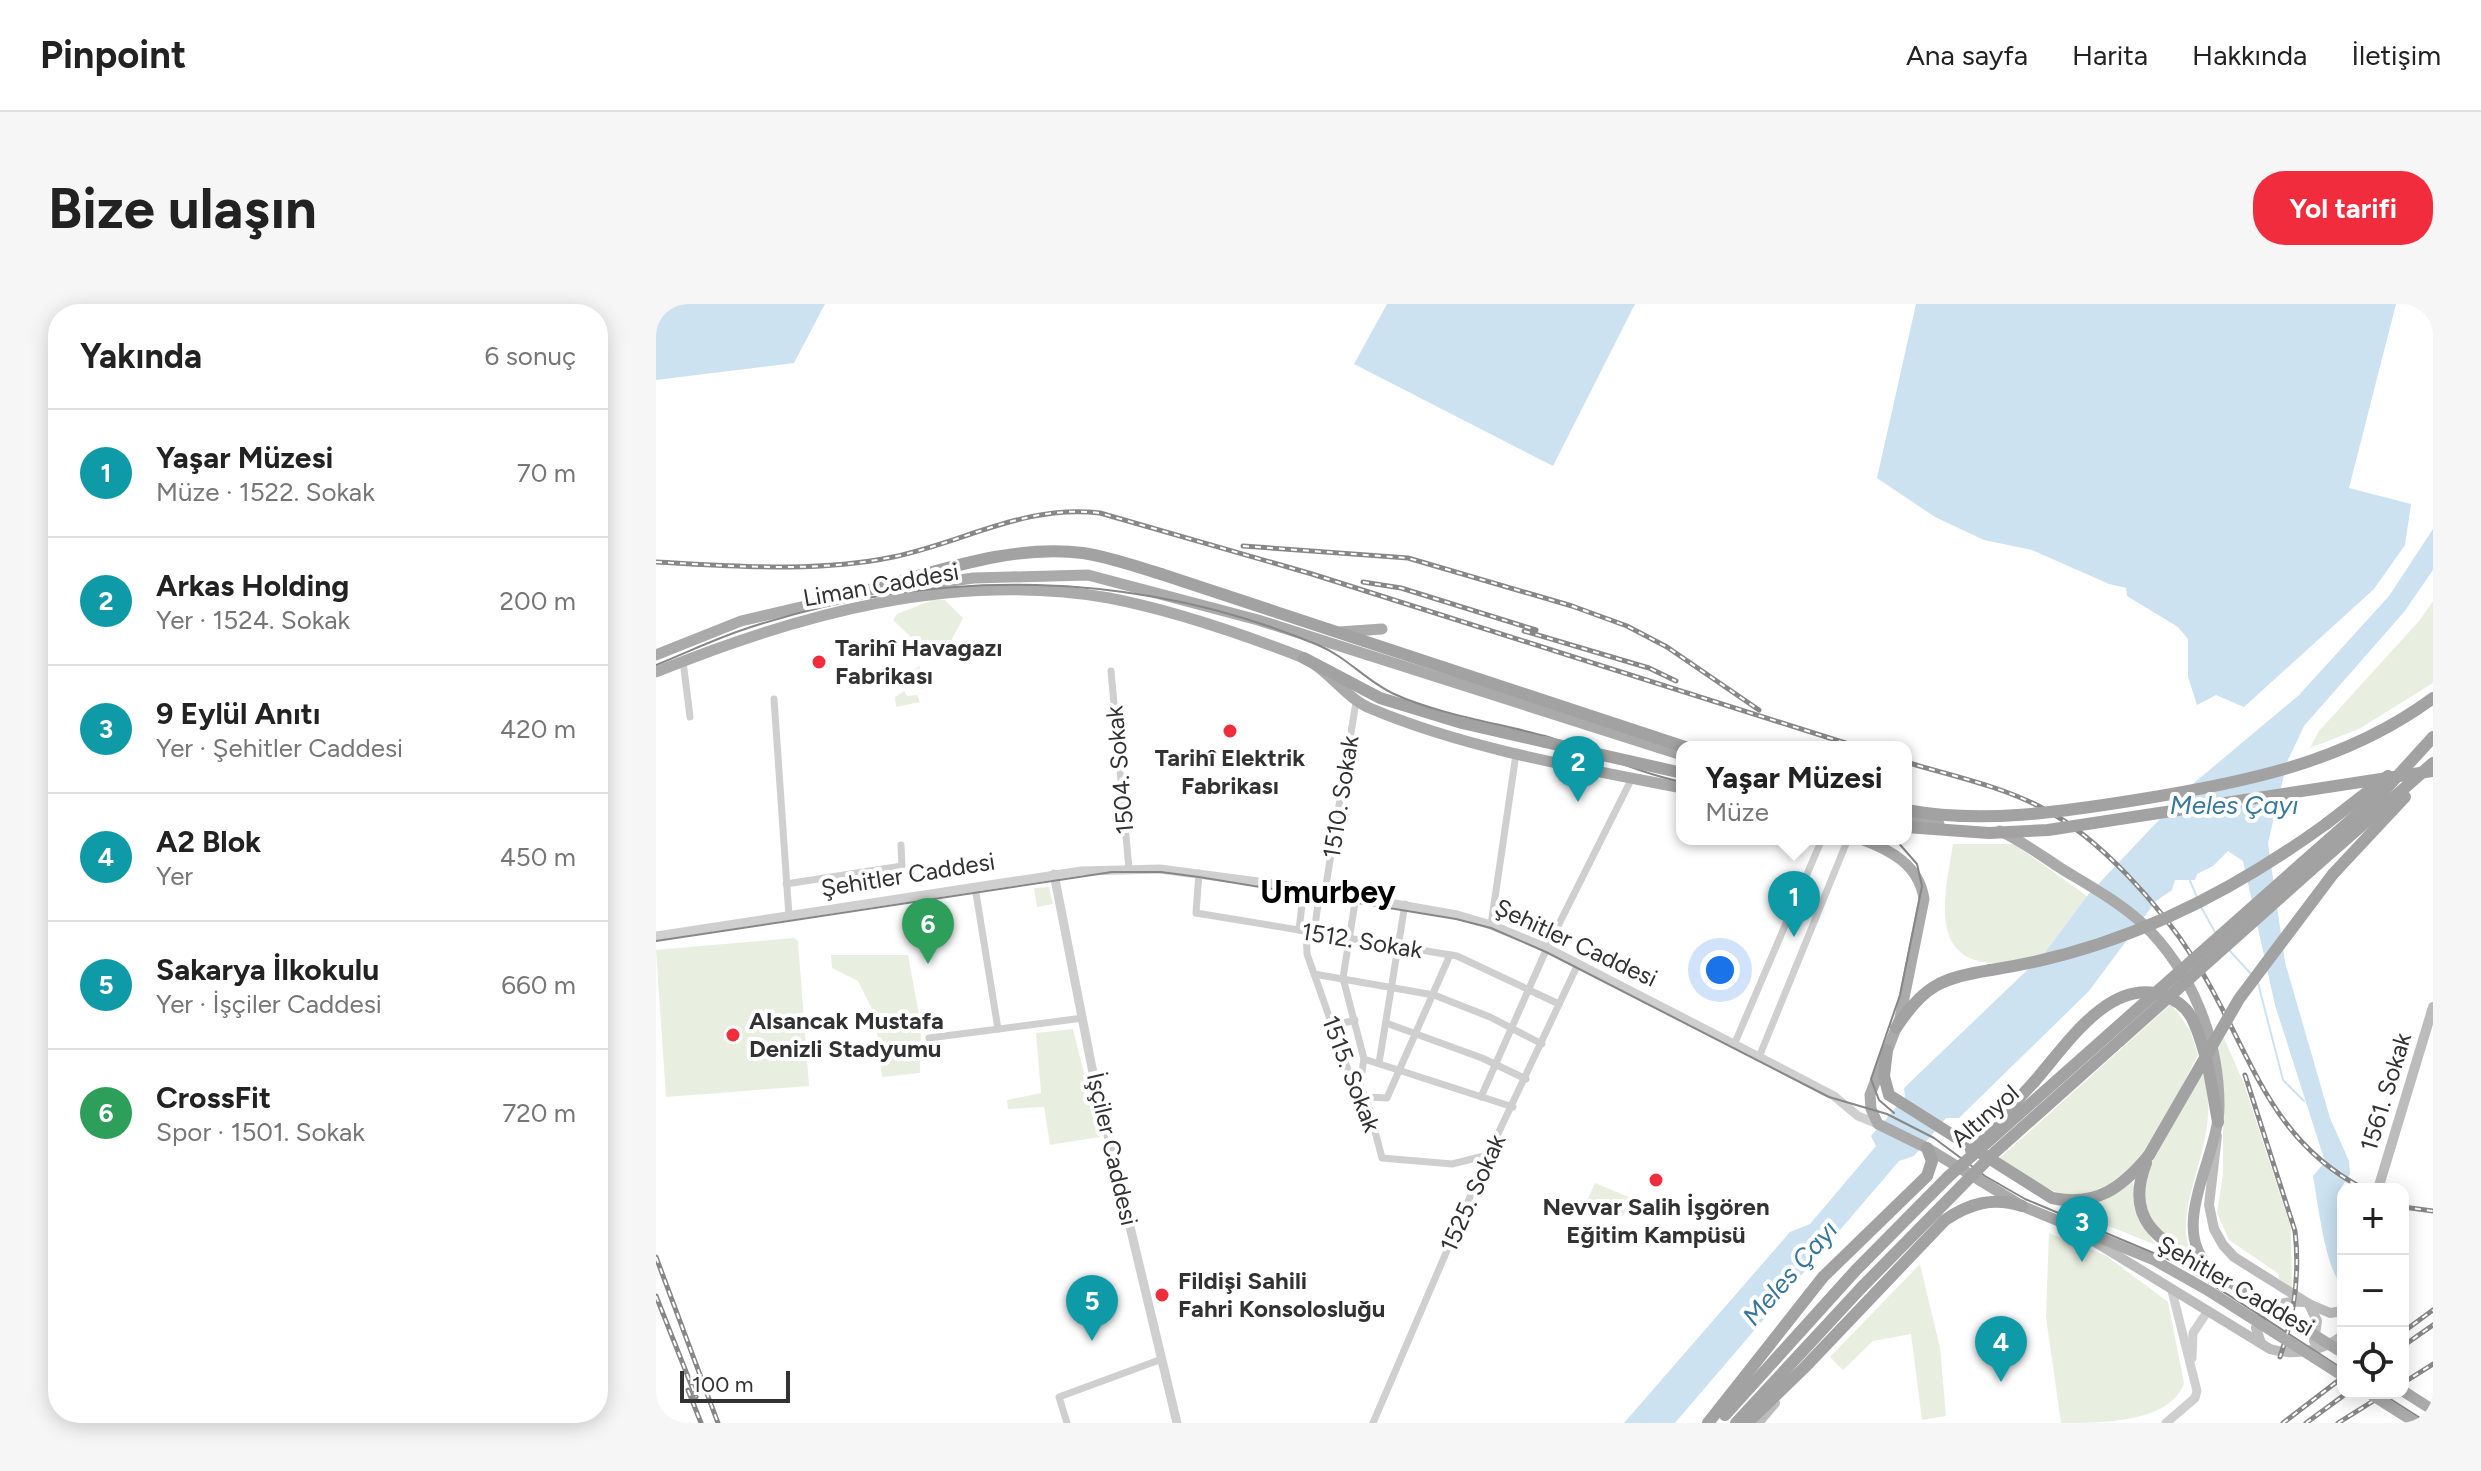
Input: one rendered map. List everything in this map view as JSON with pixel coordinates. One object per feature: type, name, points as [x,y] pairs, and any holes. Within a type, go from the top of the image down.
[{"type":"highway","points":[[857,593],[983,561],[1040,553],[1080,553],[1161,574],[1676,744]]},
{"type":"highway","points":[[1304,658],[1380,698],[1489,730],[1676,772]]},
{"type":"highway","points":[[1912,810],[1970,815],[2034,814],[2229,785],[2331,754],[2391,725],[2433,698]]},
{"type":"highway","points":[[2306,867],[2384,791],[2433,737]]},
{"type":"highway","points":[[1896,1028],[1929,988],[1943,980],[2074,954],[2129,936],[2231,885],[2326,824],[2419,752]]},
{"type":"highway","points":[[2306,867],[2433,767]]},
{"type":"highway","points":[[1912,827],[1989,833],[2048,830],[2433,767]]},
{"type":"highway","points":[[2219,1275],[2166,1245],[2151,1231],[2139,1198],[2140,1181],[2149,1155],[2252,979],[2333,874],[2433,767]]},
{"type":"highway","name":"Altınyol","points":[[1718,1423],[1856,1270],[1948,1177],[2306,867]]},
{"type":"highway","name":"Altınyol","points":[[1736,1423],[1862,1287],[1994,1153],[2306,867]]},
{"type":"highway","points":[[1948,1177],[2078,1032],[2101,1010],[2128,994],[2162,994],[2176,1000],[2195,1022],[2218,1122]]},
{"type":"highway","points":[[1887,1050],[1884,1084],[1898,1102],[1941,1125],[2024,1183],[2066,1201],[2091,1199],[2112,1191],[2149,1155]]},
{"type":"highway","points":[[1708,1423],[1823,1277],[1927,1176],[1932,1161],[1927,1148]]},
{"type":"highway","points":[[1747,1423],[1804,1368],[1945,1220],[1967,1206],[1986,1202],[2002,1200],[2022,1206]]},
{"type":"main road","name":"Liman Caddesi","points":[[656,655],[741,621],[857,593],[974,578],[1088,575],[1209,605],[1676,753]]},
{"type":"main road","name":"Liman Caddesi","points":[[656,672],[778,626],[914,597],[983,590],[1041,591],[1112,599],[1304,658]]},
{"type":"main road","points":[[1305,635],[1382,629]]},
{"type":"main road","points":[[1304,658],[1356,702],[1436,731],[1676,787]]},
{"type":"main road","points":[[1912,820],[1998,830],[2090,886],[2142,924],[2200,1005],[2208,1027],[2218,1088],[2218,1122],[2209,1205],[2214,1229],[2234,1257],[2307,1303],[2330,1313],[2337,1312]]},
{"type":"main road","points":[[1878,845],[1903,860],[1922,886],[1920,929],[1896,1028],[1870,1095],[1871,1109],[1878,1124]]},
{"type":"main road","name":"1561. Sokak","points":[[2380,1183],[2433,1007]]},
{"type":"main road","points":[[2218,1122],[2192,1227],[2198,1253],[2219,1275]]},
{"type":"main road","name":"Şehitler Caddesi","points":[[1878,1124],[1927,1148],[2022,1206],[2079,1232],[2154,1260],[2337,1372]]},
{"type":"main road","points":[[2079,1232],[2275,1351],[2326,1346],[2337,1339]]},
{"type":"main road","name":"Şehitler Caddesi","points":[[2219,1275],[2337,1349]]},
{"type":"main road","points":[[2263,1345],[2255,1332],[2264,1313],[2286,1302],[2307,1303]]},
{"type":"main road","points":[[2299,1351],[2310,1346],[2316,1335],[2316,1316],[2307,1303]]},
{"type":"main road","points":[[1758,1423],[1804,1368]]},
{"type":"main road","points":[[2409,1395],[2433,1410]]},
{"type":"main road","points":[[2378,1399],[2416,1423]]},
{"type":"street","points":[[683,661],[690,717]]},
{"type":"street","name":"1504. Sokak","points":[[1111,671],[1129,869]]},
{"type":"street","points":[[774,699],[789,916]]},
{"type":"street","name":"1510. Sokak","points":[[1306,931],[1323,891],[1356,702]]},
{"type":"street","points":[[1491,925],[1517,751]]},
{"type":"street","points":[[1481,1097],[1547,948],[1632,778]]},
{"type":"street","points":[[786,884],[902,866],[901,845]]},
{"type":"street","points":[[1734,1045],[1819,845]]},
{"type":"street","points":[[1759,1057],[1846,845]]},
{"type":"street","name":"Şehitler Caddesi","points":[[656,936],[1054,874],[1129,869],[1199,873],[1356,896],[1405,904],[1491,925],[1547,948],[1834,1096],[1858,1116],[1878,1124]]},
{"type":"street","name":"1512. Sokak","points":[[1199,873],[1196,913],[1450,955],[1559,1004]]},
{"type":"street","name":"İşçiler Caddesi","points":[[1054,874],[1083,1018],[1177,1423]]},
{"type":"street","points":[[975,887],[998,1029]]},
{"type":"street","name":"1515. Sokak","points":[[1304,888],[1307,954],[1348,1070],[1366,1097],[1382,1158],[1452,1164],[1488,1155]]},
{"type":"street","points":[[1356,896],[1343,978],[1364,1059],[1360,1084]]},
{"type":"street","points":[[1379,1063],[1405,904]]},
{"type":"street","points":[[1366,1097],[1387,1098],[1450,955]]},
{"type":"street","name":"1525. Sokak","points":[[1373,1423],[1488,1155],[1578,964]]},
{"type":"street","points":[[1314,974],[1434,995],[1542,1044]]},
{"type":"street","points":[[929,1038],[1083,1018]]},
{"type":"street","points":[[1332,1026],[1355,1020]]},
{"type":"street","points":[[1386,1023],[1482,1058],[1493,1066],[1526,1079]]},
{"type":"street","points":[[1364,1059],[1513,1107]]},
{"type":"street","points":[[2172,1291],[2192,1361]]},
{"type":"street","points":[[2166,1423],[2195,1398],[2193,1333],[2207,1312]]},
{"type":"street","points":[[1067,1423],[1059,1397],[1162,1359]]},
{"type":"green space","points":[[933,600],[945,600],[963,618],[946,650],[935,660],[893,620],[897,614]]},
{"type":"green space","points":[[2433,601],[2433,683],[2359,729],[2310,748],[2319,731],[2419,621]]},
{"type":"green space","points":[[920,666],[923,689],[905,685],[904,676]]},
{"type":"green space","points":[[904,691],[907,696],[917,695],[920,702],[896,707],[895,697]]},
{"type":"green space","points":[[1953,844],[2014,844],[2087,896],[2043,955],[1999,963],[1972,959],[1957,949],[1949,935],[1945,918]]},
{"type":"green space","points":[[1049,887],[1053,904],[1037,907],[1034,888]]},
{"type":"green space","name":"Alsancak Mustafa Denizli Stadyumu","points":[[794,938],[798,941],[809,1086],[666,1097],[656,950]]},
{"type":"green space","points":[[831,955],[908,955],[921,1025],[920,1073],[882,1077],[875,1015],[858,981],[832,968]]},
{"type":"green space","points":[[2171,1004],[2190,1030],[2198,1055],[2158,1130],[2122,1176],[2100,1190],[2075,1195],[2047,1188],[2000,1158]]},
{"type":"green space","points":[[1073,1029],[1100,1137],[1050,1145],[1044,1107],[1008,1109],[1007,1100],[1041,1093],[1036,1033]]},
{"type":"green space","points":[[2224,1038],[2244,1084],[2291,1228],[2292,1288],[2278,1278],[2279,1274],[2229,1240],[2217,1213],[2223,1174],[2223,1078],[2216,1049]]},
{"type":"green space","points":[[2202,1073],[2208,1097],[2208,1121],[2187,1214],[2187,1235],[2192,1255],[2165,1239],[2151,1220],[2146,1199],[2148,1177],[2155,1155]]},
{"type":"green space","points":[[2133,1182],[2139,1220],[2156,1245],[2051,1203],[2094,1202],[2113,1195]]},
{"type":"green space","points":[[1595,1183],[1631,1198],[1623,1216],[1587,1201]]},
{"type":"green space","points":[[2049,1233],[2105,1255],[2168,1302],[2184,1383],[2176,1396],[2164,1406],[2114,1421],[2061,1423],[2046,1317]]},
{"type":"green space","points":[[1920,1264],[1940,1348],[1946,1416],[1922,1420],[1911,1334],[1873,1341],[1843,1370],[1830,1357]]},
{"type":"water","points":[[656,304],[825,304],[794,363],[656,380]]},
{"type":"water","points":[[1387,304],[1635,304],[1553,466],[1354,364]]},
{"type":"water","points":[[1916,304],[2396,304],[2349,488],[2411,504],[2405,545],[2374,589],[2244,707],[2216,695],[2197,705],[2188,677],[2188,639],[2178,627],[2127,596],[2126,588],[2109,584],[2032,550],[1984,540],[1935,517],[1877,478]]},
{"type":"water","name":"Meles Çayı","points":[[2433,529],[2433,570],[2404,612],[2304,726],[2287,762],[2268,843],[2285,962],[2330,1118],[2349,1161],[2350,1174],[2344,1183],[2337,1183],[2337,1278],[2327,1251],[2313,1176],[2325,1162],[2275,1005],[2243,861],[2228,851],[2213,866],[2197,874],[2195,880],[2175,880],[2172,890],[2156,901],[2089,991],[1959,1118],[1946,1118],[1914,1156],[1899,1161],[1675,1423],[1624,1423],[1790,1232],[1810,1224],[1876,1146],[1871,1136],[1905,1097],[1904,1088],[2043,955],[2087,896],[2194,783],[2299,695],[2389,596]]},
{"type":"waterway","points":[[2190,881],[2197,897]]},
{"type":"waterway","points":[[2201,907],[2215,932]]},
{"type":"waterway","points":[[2229,950],[2252,975]]},
{"type":"waterway","points":[[2258,983],[2283,1080],[2304,1101]]},
{"type":"tram line","points":[[656,665],[751,627],[821,607],[893,594],[964,586],[1036,585],[1108,590],[1179,602],[1249,620],[1318,645],[1384,689],[1411,701],[1545,736],[1676,780]]},
{"type":"tram line","points":[[1894,1113],[1879,1100],[1871,1079],[1900,995],[1922,886],[1917,864],[1900,845]]},
{"type":"tram line","points":[[656,941],[1112,872],[1161,872],[1199,877],[1456,919],[1491,928],[1546,952],[1829,1097],[1887,1114],[1934,1138],[1985,1176],[2025,1199],[2182,1265],[2337,1365]]},
{"type":"tram line","points":[[2390,1399],[2428,1423]]},
{"type":"railway","points":[[656,562],[775,567],[864,562],[919,550],[1021,519],[1046,514],[1100,513],[1312,574],[1839,741]]},
{"type":"railway","points":[[1243,546],[1408,558],[1572,606],[1627,626],[1667,647],[1759,710]]},
{"type":"railway","points":[[1363,582],[1401,588],[1536,630]]},
{"type":"railway","points":[[1524,631],[1649,668],[1676,681]]},
{"type":"railway","points":[[1912,764],[2028,801],[2065,822],[2107,855],[2147,896],[2194,959],[2262,1087],[2281,1116],[2303,1143],[2330,1168],[2354,1183]]},
{"type":"railway","points":[[2245,1075],[2295,1231],[2295,1295],[2280,1357]]},
{"type":"railway","points":[[2409,1208],[2433,1211]]},
{"type":"railway","points":[[656,1257],[718,1423]]},
{"type":"railway","points":[[656,1296],[696,1397]]},
{"type":"railway","points":[[2409,1328],[2433,1310]]},
{"type":"railway","points":[[2409,1342],[2433,1325]]},
{"type":"railway","points":[[2409,1379],[2433,1364]]},
{"type":"railway","points":[[2283,1423],[2337,1382]]},
{"type":"railway","points":[[688,1390],[701,1423]]},
{"type":"railway","points":[[2306,1423],[2339,1399]]},
{"type":"railway","points":[[2338,1423],[2376,1399]]},
{"type":"place","name":"Tarihî Havagazı Fabrikası","points":[[819,662]]},
{"type":"place","name":"Tarihî Elektrik Fabrikası","points":[[1230,731]]},
{"type":"place","name":"Arkas Holding","points":[[1578,802]]},
{"type":"place","name":"Yaşar Müzesi","points":[[1794,937]]},
{"type":"place","name":"CrossFit","points":[[928,964]]},
{"type":"place","name":"Alsancak Mustafa Denizli Stadyumu","points":[[733,1035]]},
{"type":"place","name":"Nevvar Salih İşgören Eğitim Kampüsü","points":[[1656,1180]]},
{"type":"place","name":"9 Eylül Anıtı","points":[[2082,1262]]},
{"type":"place","name":"Fildişi Sahili Fahri Konsolosluğu","points":[[1162,1295]]},
{"type":"place","name":"Sakarya İlkokulu","points":[[1092,1341]]},
{"type":"place","name":"A2 Blok","points":[[2001,1382]]},
{"type":"district","name":"Umurbey","points":[[1328,892]]}]
